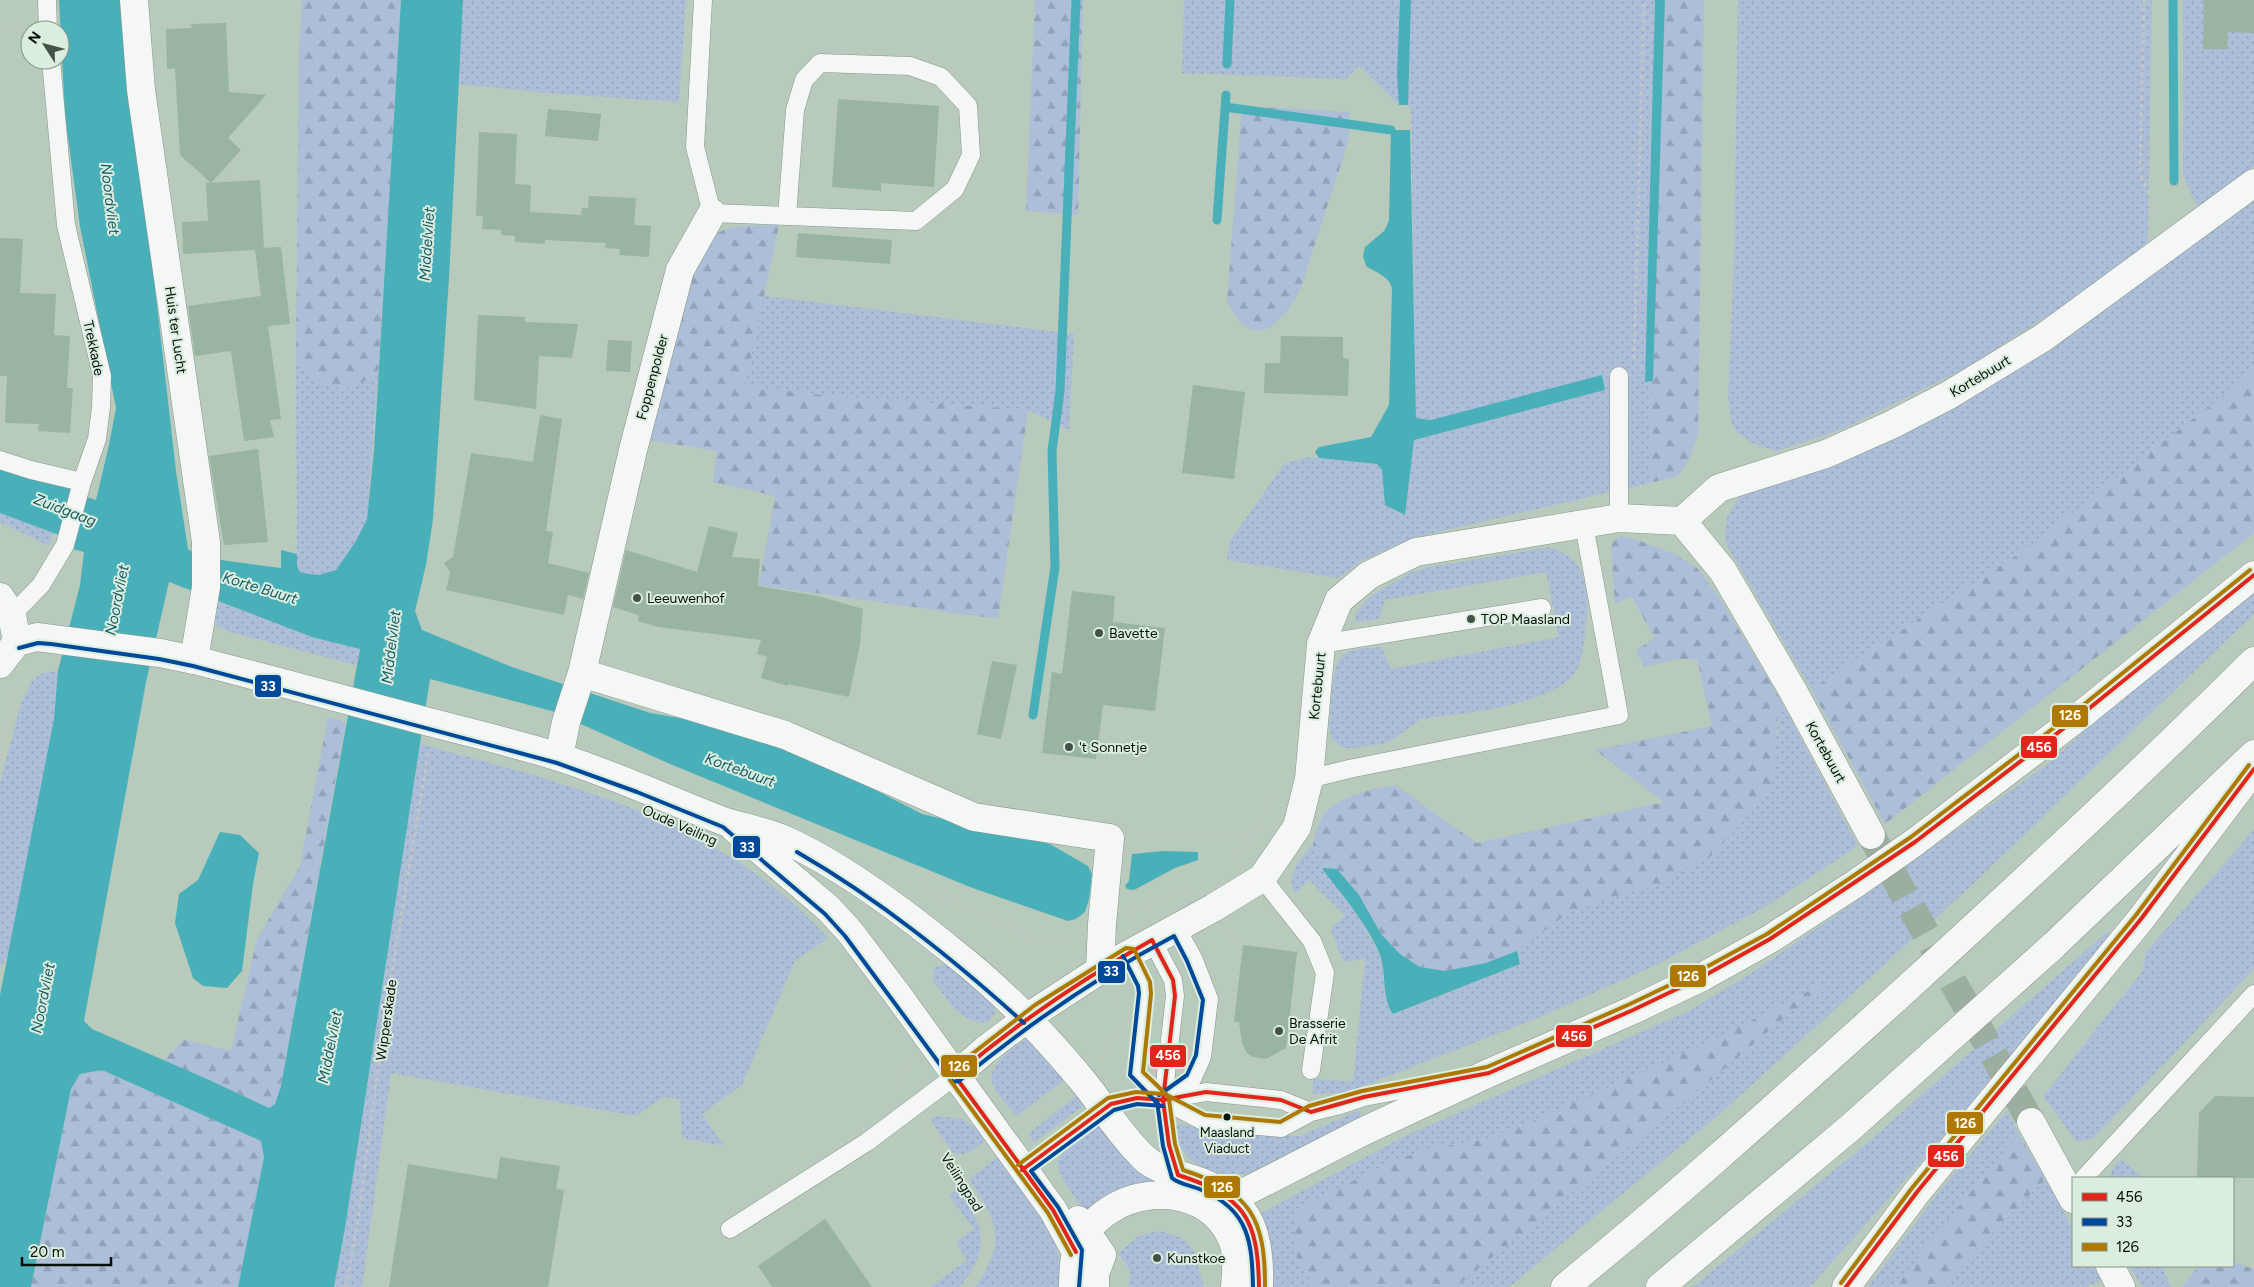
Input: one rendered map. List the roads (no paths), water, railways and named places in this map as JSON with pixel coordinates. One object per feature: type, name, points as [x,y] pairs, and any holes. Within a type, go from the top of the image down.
[{"type":"main road","name":"Huis ter Lucht","points":[[134,0],[141,90],[206,542],[206,587],[194,660]]},
{"type":"main road","name":"Kortebuurt","points":[[956,1076],[985,1050],[1028,1018],[1100,970],[1262,878],[1297,827],[1309,779],[1321,644],[1339,600],[1369,575],[1416,552],[1619,518],[1682,521],[1719,488],[1826,454],[1949,395],[2044,337],[2254,183]]},
{"type":"main road","name":"Foppenpolder","points":[[559,757],[566,722],[581,677],[633,450],[680,270],[712,213]]},
{"type":"main road","name":"Kortebuurt","points":[[1682,521],[1723,571],[1793,691],[1871,835]]},
{"type":"main road","points":[[1235,1287],[1236,1265],[1230,1209],[1243,1193],[1339,1143],[1489,1073],[1633,1010],[1702,976],[1770,939],[1826,904],[1915,842],[2081,715],[2254,575]]},
{"type":"main road","points":[[6,606],[17,642],[9,673]]},
{"type":"main road","name":"Oude Veiling","points":[[17,642],[37,637],[52,638],[160,653],[194,660],[559,757],[639,786],[726,822],[783,838],[885,899],[954,952],[1028,1018],[1105,1108],[1146,1160],[1178,1175],[1214,1187],[1230,1209]]},
{"type":"main road","points":[[1565,1287],[1810,1076],[1968,933],[2254,661]]},
{"type":"main road","points":[[581,677],[785,735],[974,817],[1110,838],[1100,970]]},
{"type":"main road","points":[[1660,1287],[1851,1127],[2054,945],[2254,754]]},
{"type":"main road","points":[[1846,1287],[1917,1192],[2093,975],[2141,919],[2254,769]]},
{"type":"main road","name":"Oude Veiling","points":[[726,822],[829,909],[850,932],[898,994],[1022,1170],[1053,1210],[1082,1243],[1102,1255],[1095,1274],[1095,1287]]},
{"type":"main road","points":[[2030,1122],[2072,1185]]},
{"type":"main road","points":[[1073,1287],[1082,1243],[1110,1210],[1129,1200],[1150,1195],[1172,1195],[1184,1197],[1206,1208],[1230,1209],[1257,1240],[1260,1287]]},
{"type":"main road","points":[[2111,1267],[2121,1287]]},
{"type":"lane","points":[[47,0],[48,20]]},
{"type":"lane","points":[[703,0],[695,147],[712,213],[788,216],[916,220],[955,188],[971,155],[968,106],[941,77],[910,66],[820,63],[804,80],[795,110],[788,216]]},
{"type":"lane","name":"Trekkade","points":[[6,606],[41,585],[65,545],[96,439],[101,406],[102,376],[66,225],[52,70]]},
{"type":"lane","points":[[1619,376],[1619,518]]},
{"type":"lane","points":[[0,460],[81,487]]},
{"type":"lane","points":[[1309,779],[1349,769],[1619,716],[1584,525]]},
{"type":"lane","points":[[1321,644],[1542,608]]},
{"type":"lane","points":[[1262,878],[1312,941],[1326,973],[1311,1070]]},
{"type":"lane","points":[[1163,1100],[1192,1079],[1202,1057],[1209,999],[1193,958],[1176,928]]},
{"type":"lane","points":[[1178,1175],[1169,1145],[1163,1100],[1175,996],[1173,980],[1163,957],[1141,947],[1145,993],[1136,1074],[1163,1100],[1203,1120],[1281,1128],[1311,1112],[1364,1097],[1489,1073]]},
{"type":"lane","points":[[2087,1177],[2254,994]]},
{"type":"lane","points":[[730,1229],[852,1151],[956,1076]]},
{"type":"lane","points":[[1022,1170],[1111,1104],[1137,1098],[1163,1100],[1206,1092],[1281,1100],[1311,1112]]},
{"type":"water","points":[[59,0],[122,0],[176,471],[188,549],[199,557],[281,568],[281,550],[297,554],[297,567],[301,573],[319,575],[336,570],[356,541],[367,519],[374,450],[401,0],[463,0],[449,278],[433,519],[426,565],[415,611],[422,630],[512,667],[650,713],[727,726],[825,764],[922,814],[1050,844],[1088,866],[1092,874],[1089,899],[1085,912],[1076,919],[1068,921],[970,887],[670,764],[552,711],[430,679],[345,1228],[334,1287],[238,1287],[264,1157],[261,1141],[102,1070],[80,1074],[71,1089],[31,1287],[0,1287],[0,995],[54,719],[58,671],[80,585],[84,552],[73,549],[76,532],[59,535],[0,513],[0,468],[72,484],[70,492],[96,500],[116,408],[80,226],[65,115],[63,70],[70,70],[70,20],[60,20]],"holes":[[[169,582],[312,637],[360,649],[281,1086],[275,1104],[269,1108],[92,1029],[84,1021],[146,682]]]},
{"type":"water","points":[[1400,0],[1411,0],[1408,105],[1399,105],[1397,75]]},
{"type":"water","points":[[1655,0],[1665,0],[1653,381],[1645,382]]},
{"type":"water","points":[[1391,130],[1410,130],[1416,418],[1431,420],[1602,375],[1605,390],[1414,440],[1405,515],[1385,505],[1382,470],[1377,464],[1319,458],[1315,452],[1319,447],[1371,437],[1389,405],[1392,288],[1385,277],[1366,266],[1363,256],[1365,247],[1384,231],[1389,221]]},
{"type":"water","points":[[220,832],[240,835],[259,853],[253,884],[242,971],[227,988],[203,986],[193,978],[175,923],[179,894],[198,880]]},
{"type":"water","points":[[1164,851],[1198,852],[1198,860],[1175,868],[1134,890],[1127,889],[1125,886],[1129,881],[1132,854]]},
{"type":"water","points":[[1323,868],[1337,869],[1359,895],[1381,934],[1400,954],[1420,967],[1445,971],[1486,963],[1517,951],[1520,964],[1393,1014],[1387,1001],[1381,958],[1377,947]]},
{"type":"waterway","points":[[1033,715],[1055,567],[1052,451],[1060,391],[1076,0]]},
{"type":"waterway","points":[[1227,64],[1230,0]]},
{"type":"waterway","points":[[2173,0],[2174,181]]},
{"type":"waterway","points":[[1217,220],[1226,95]]},
{"type":"waterway","points":[[1225,107],[1391,130]]},
{"type":"tunnel","points":[[1871,835],[2031,1122]]},
{"type":"place","name":"Leeuwenhof","points":[[637,598]]},
{"type":"place","name":"TOP Maasland","points":[[1471,619]]},
{"type":"place","name":"Bavette","points":[[1099,633]]},
{"type":"place","name":"'t Sonnetje","points":[[1069,747]]},
{"type":"place","name":"Brasserie De Afrit","points":[[1279,1031]]},
{"type":"place","name":"Maasland Viaduct","points":[[1227,1117]]},
{"type":"place","name":"Kunstkoe","points":[[1157,1258]]},
{"type":"water label","name":"Noordvliet","points":[[110,199]]},
{"type":"water label","name":"Middelvliet","points":[[427,244]]},
{"type":"water label","name":"Zuidgaag","points":[[65,510]]},
{"type":"water label","name":"Korte Buurt","points":[[260,588]]},
{"type":"water label","name":"Noordvliet","points":[[117,600]]},
{"type":"water label","name":"Middelvliet","points":[[391,647]]},
{"type":"water label","name":"Noordvliet","points":[[43,998]]},
{"type":"water label","name":"Middelvliet","points":[[330,1047]]}]
